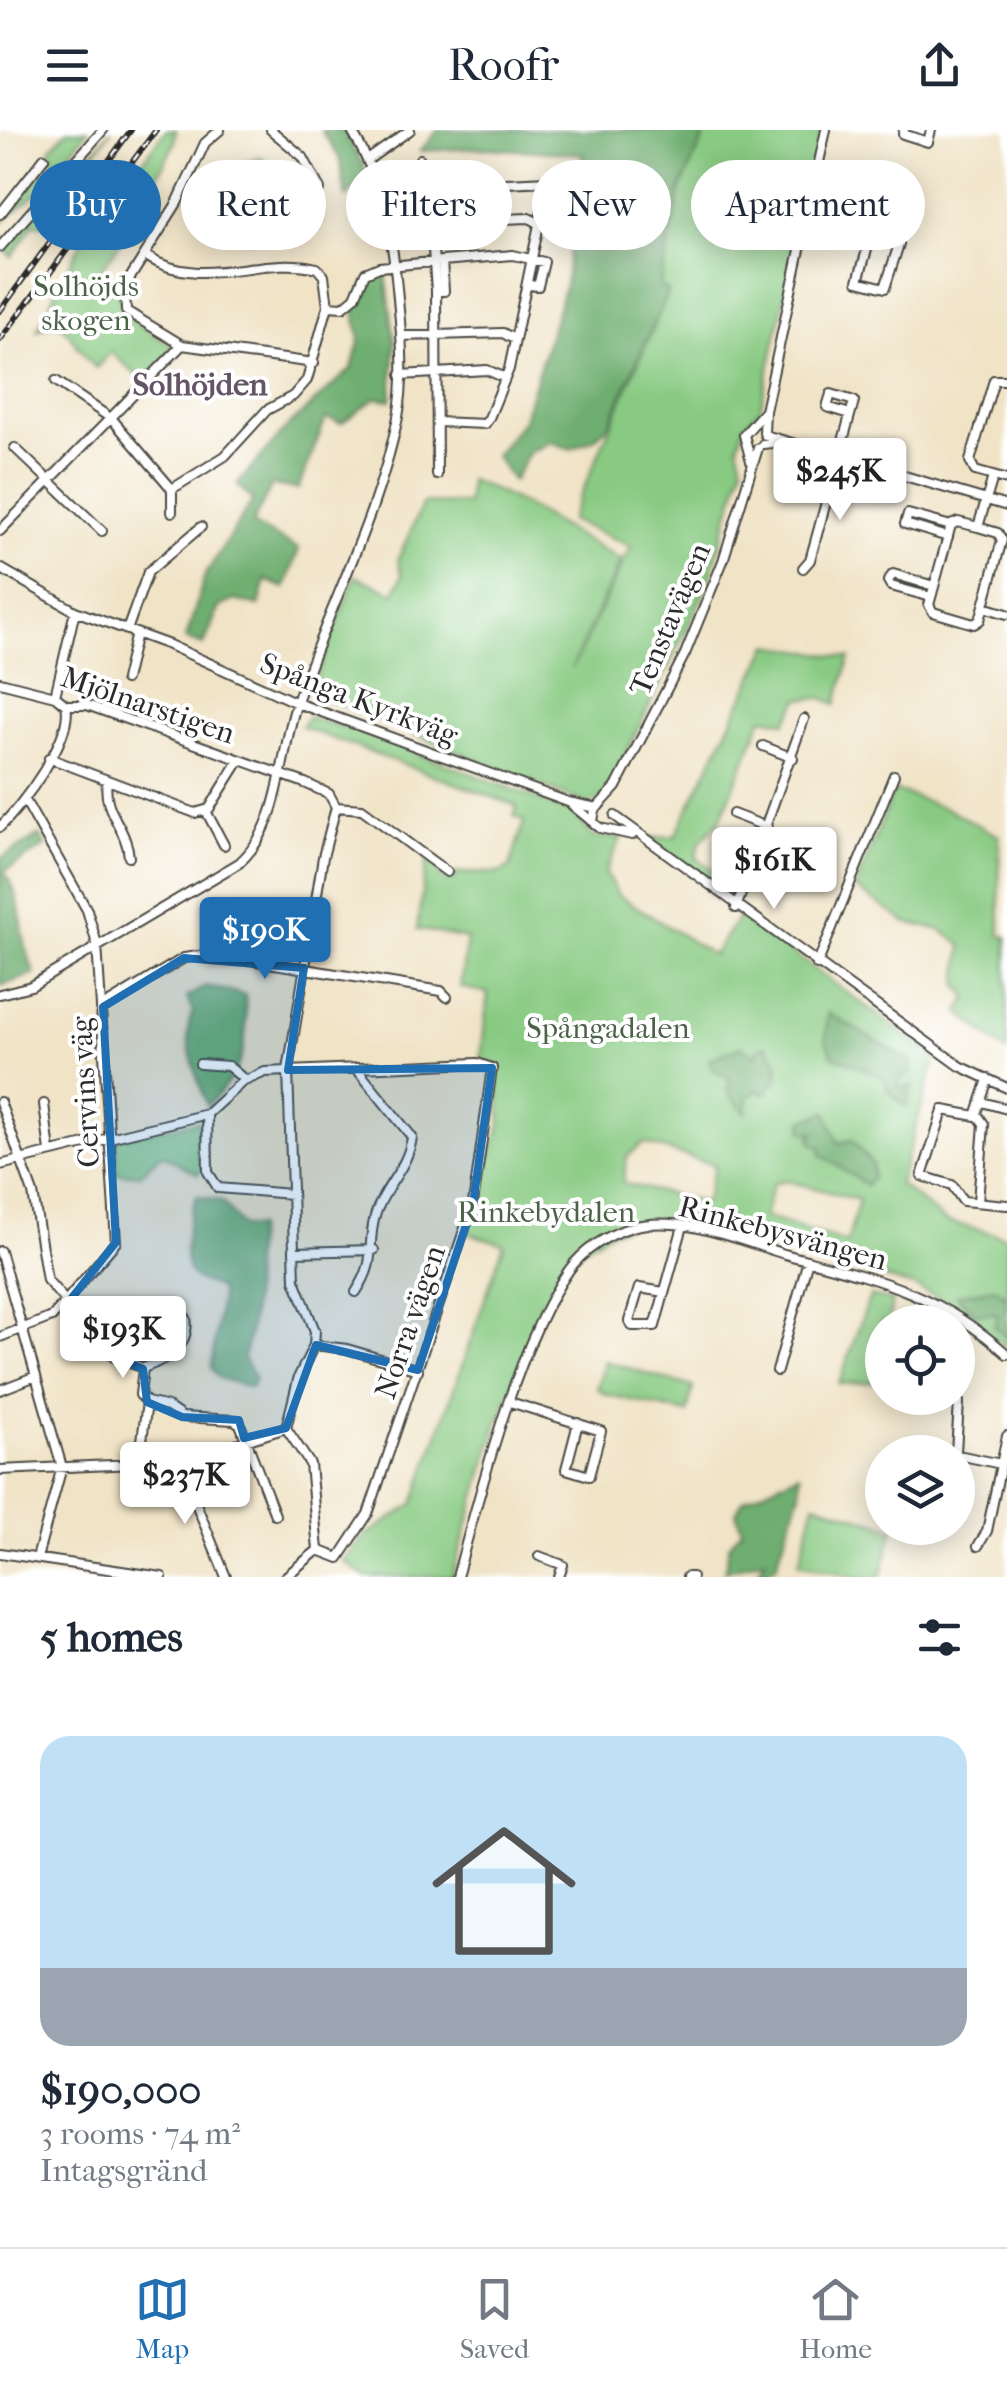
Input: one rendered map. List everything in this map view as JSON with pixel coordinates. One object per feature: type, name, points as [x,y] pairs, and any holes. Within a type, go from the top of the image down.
[{"type":"street","points":[[0,248],[103,130]]},
{"type":"street","points":[[220,130],[206,143],[146,256],[125,286],[123,300],[132,318],[182,345],[314,363]]},
{"type":"street","points":[[271,130],[305,160]]},
{"type":"street","points":[[351,130],[369,159],[410,130]]},
{"type":"street","name":"Tenstavägen","points":[[820,160],[826,130]]},
{"type":"street","points":[[904,130],[903,134],[928,142],[931,130]]},
{"type":"street","points":[[0,214],[44,158]]},
{"type":"street","points":[[437,422],[485,424],[509,369],[546,181],[512,182]]},
{"type":"street","points":[[870,236],[898,244],[886,288],[858,281],[870,236]]},
{"type":"street","points":[[0,994],[31,986],[240,863],[255,849],[280,775],[297,702],[376,500],[398,415],[401,336],[392,250]]},
{"type":"street","points":[[435,250],[437,475]]},
{"type":"street","name":"Tenstavägen","points":[[599,807],[616,788],[691,638],[723,561],[751,464],[762,440],[764,411],[800,250]]},
{"type":"street","points":[[328,306],[343,307],[355,297],[364,273],[395,265],[513,255],[533,260]]},
{"type":"street","points":[[146,256],[162,267],[196,273],[318,268],[324,276],[328,306],[320,321],[314,363],[294,396],[267,410],[225,456],[172,489]]},
{"type":"street","points":[[401,336],[503,333],[510,337]]},
{"type":"street","points":[[0,532],[182,345]]},
{"type":"street","points":[[401,375],[487,370],[503,376]]},
{"type":"street","points":[[1007,380],[994,380],[970,461],[974,471],[1007,480]]},
{"type":"street","points":[[56,381],[112,419],[172,489],[172,512]]},
{"type":"street","name":"Tenstavägen","points":[[751,464],[744,435],[764,411]]},
{"type":"street","points":[[804,568],[810,560],[850,414]]},
{"type":"street","points":[[753,427],[762,440]]},
{"type":"street","points":[[748,446],[762,440],[782,442],[1007,506]]},
{"type":"street","points":[[16,448],[102,531]]},
{"type":"street","points":[[978,526],[993,477]]},
{"type":"street","points":[[948,537],[905,524],[908,514],[950,526],[958,522],[978,526],[998,533],[1004,545],[980,620],[974,624],[929,609],[931,596],[948,537],[950,526]]},
{"type":"street","points":[[125,680],[131,632],[148,572],[200,527]]},
{"type":"street","points":[[0,585],[4,571]]},
{"type":"street","name":"Spånga Kyrkväg","points":[[4,571],[75,612],[297,702],[568,802],[614,814]]},
{"type":"street","points":[[931,596],[891,586],[890,574],[934,586]]},
{"type":"street","points":[[984,606],[1007,614]]},
{"type":"street","points":[[55,696],[75,612]]},
{"type":"street","name":"Mjölnarstigen","points":[[0,682],[55,696],[66,706],[87,705],[321,790],[336,807],[362,809],[447,872]]},
{"type":"street","points":[[0,827],[26,802],[65,725],[66,706]]},
{"type":"street","points":[[736,908],[804,720]]},
{"type":"street","points":[[763,746],[793,758]]},
{"type":"street","points":[[49,758],[195,813],[206,811],[240,761]]},
{"type":"street","points":[[817,965],[894,774]]},
{"type":"street","points":[[107,780],[106,806],[128,846],[129,856]]},
{"type":"street","name":"Tenstavägen","points":[[614,814],[616,788]]},
{"type":"street","name":"Cervins väg","points":[[0,1337],[52,1317],[116,1242],[97,944],[88,910],[26,802]]},
{"type":"street","name":"Spånga Kyrkväg","points":[[568,802],[600,828],[609,827]]},
{"type":"street","points":[[285,1577],[318,1550],[310,1464],[286,1428],[299,1376],[314,1345],[315,1331],[294,1280],[288,1070],[325,846],[336,807]]},
{"type":"street","points":[[593,821],[599,807]]},
{"type":"street","points":[[206,811],[224,846]]},
{"type":"street","points":[[639,838],[609,827],[614,814],[639,838],[817,965],[987,1082],[1007,1088]]},
{"type":"street","points":[[733,814],[767,827]]},
{"type":"street","points":[[103,1007],[184,958],[213,954],[441,991],[447,997]]},
{"type":"street","name":"Norra vägen","points":[[318,1550],[339,1558],[364,1522],[472,1204],[492,1068],[484,1063],[356,1068]]},
{"type":"street","points":[[200,1064],[228,1066],[245,1080]]},
{"type":"street","points":[[0,1165],[207,1114],[245,1080],[288,1070],[356,1068],[412,1137],[408,1161],[374,1217],[374,1250],[367,1276],[356,1292]]},
{"type":"street","points":[[977,1114],[987,1082]]},
{"type":"street","points":[[0,1102],[33,1193],[47,1280],[114,1357],[143,1368]]},
{"type":"street","points":[[982,1102],[1007,1109]]},
{"type":"street","points":[[44,1104],[50,1152]]},
{"type":"street","points":[[977,1114],[967,1117],[941,1110],[922,1176],[952,1185],[962,1201],[1007,1205]]},
{"type":"street","points":[[207,1114],[206,1161],[218,1188],[291,1194]]},
{"type":"street","points":[[977,1114],[984,1124],[978,1202]]},
{"type":"street","points":[[664,1292],[639,1288],[632,1326],[655,1326],[683,1226]]},
{"type":"street","name":"Rinkebysvängen","points":[[457,1577],[510,1402],[554,1298],[579,1260],[609,1237],[632,1228],[683,1226],[808,1260],[910,1291],[958,1314],[1007,1354]]},
{"type":"street","points":[[295,1252],[374,1250]]},
{"type":"street","points":[[0,1254],[62,1467],[37,1558]]},
{"type":"street","points":[[777,1372],[808,1260]]},
{"type":"street","points":[[143,1368],[180,1346],[188,1329],[186,1318]]},
{"type":"street","points":[[314,1345],[346,1349],[418,1370]]},
{"type":"street","points":[[143,1368],[140,1395],[147,1402],[168,1407],[182,1417],[234,1420],[275,1515]]},
{"type":"street","points":[[0,1390],[36,1376]]},
{"type":"street","points":[[139,1464],[147,1402]]},
{"type":"street","points":[[510,1402],[578,1423],[601,1431],[589,1476],[566,1469],[578,1423]]},
{"type":"street","points":[[0,1470],[179,1462],[244,1438],[286,1428]]},
{"type":"street","points":[[978,1546],[987,1531],[1007,1436]]},
{"type":"street","points":[[975,1458],[1001,1464]]},
{"type":"street","points":[[179,1462],[226,1577]]},
{"type":"street","points":[[0,1553],[162,1577]]},
{"type":"street","points":[[538,1556],[563,1565],[560,1577]]},
{"type":"highlighted area","points":[[184,958],[304,968],[288,1070],[492,1068],[473,1204],[418,1370],[316,1345],[286,1428],[244,1438],[239,1420],[182,1417],[147,1402],[143,1369],[114,1357],[67,1304],[116,1242],[103,1007]]},
{"type":"green space","points":[[68,130],[88,130],[65,160],[53,160],[50,149]]},
{"type":"green space","name":"Solhöjds skogen","points":[[166,130],[176,130],[174,144],[161,169],[161,160],[144,160]]},
{"type":"green space","points":[[321,130],[343,130],[360,160],[346,160],[346,197],[339,157]]},
{"type":"green space","points":[[438,130],[707,130],[680,190],[671,233],[671,160],[582,160],[583,154],[485,148],[420,151]]},
{"type":"green space","points":[[707,130],[822,130],[815,160],[694,160]]},
{"type":"green space","points":[[691,166],[691,250],[795,250],[760,409],[745,424],[738,445],[743,466],[708,585],[604,799],[587,804],[324,698],[313,689],[355,576],[394,593],[402,576],[398,560],[423,503],[467,504],[469,480],[527,507],[621,560],[572,668],[631,546],[570,520],[668,293],[660,286],[668,250],[671,250],[680,190]]},
{"type":"green space","points":[[30,187],[30,199],[0,224],[13,201],[18,203]]},
{"type":"green space","points":[[30,220],[30,229],[12,257],[5,250]]},
{"type":"green space","name":"Solhöjds skogen","points":[[77,250],[115,250],[99,273],[119,291],[131,318],[174,349],[143,381],[111,352],[96,368],[56,322],[37,330]]},
{"type":"green space","points":[[570,250],[668,250],[660,286],[668,292],[609,425],[594,439],[571,449],[551,442],[529,453],[513,481],[495,456],[523,420],[565,285]]},
{"type":"green space","points":[[386,274],[395,344],[391,400],[376,398],[341,423],[326,418],[298,489],[272,485],[252,524],[299,549],[285,588],[266,580],[259,606],[235,600],[219,607],[204,645],[186,639],[205,575],[253,500],[237,485],[287,427],[352,368],[360,338],[353,307],[369,278]]},
{"type":"green space","points":[[769,645],[850,658],[836,704],[822,698],[799,699],[786,722],[763,717],[720,820],[700,842],[696,857],[712,870],[743,874],[735,900],[647,838],[675,836]]},
{"type":"green space","name":"Spångadalen","points":[[308,717],[356,730],[573,812],[593,837],[621,838],[605,873],[618,895],[713,955],[740,915],[936,1057],[899,1184],[945,1221],[1007,1237],[1007,1348],[975,1324],[975,1305],[950,1305],[913,1286],[694,1224],[656,1220],[611,1231],[576,1253],[550,1295],[499,1419],[452,1577],[366,1577],[343,1561],[366,1535],[414,1504],[504,1244],[467,1233],[501,1123],[497,1068],[481,1057],[488,993],[460,987],[467,939],[417,929],[427,859],[444,880],[454,880],[457,873],[499,873],[510,867],[524,821],[514,816],[517,806],[301,727]],"holes":[[[643,1143],[715,1165],[705,1203],[623,1183],[627,1157]],[[784,1180],[859,1200],[847,1243],[764,1217],[773,1184]]]},
{"type":"green space","points":[[894,790],[945,808],[999,836],[1000,935],[1007,937],[1007,1052],[959,1012],[968,997],[958,985],[962,945],[941,930],[907,923],[855,888]]},
{"type":"green space","points":[[40,835],[46,846],[4,872],[16,896],[35,974],[0,986],[0,859]]},
{"type":"green space","points":[[206,986],[245,995],[246,1013],[244,1043],[236,1069],[207,1106],[189,1046],[193,1012],[187,997]]},
{"type":"green space","points":[[828,1013],[912,1062],[911,1073],[899,1079],[898,1085],[904,1089],[912,1085],[906,1107],[887,1090],[886,1078],[832,1055],[826,1040]]},
{"type":"green space","points":[[766,1045],[778,1061],[778,1079],[765,1093],[756,1090],[748,1097],[746,1113],[727,1092],[730,1079],[713,1069],[709,1060],[741,1046],[756,1057],[757,1049]]},
{"type":"green space","points":[[827,1112],[838,1143],[852,1140],[872,1164],[873,1177],[866,1185],[820,1154],[822,1147],[813,1144],[810,1137],[815,1133],[803,1131],[803,1120]]},
{"type":"green space","points":[[199,1121],[203,1168],[198,1174],[162,1154],[140,1174],[117,1174],[115,1142],[120,1137]]},
{"type":"green space","points":[[197,1196],[222,1201],[242,1227],[257,1227],[251,1324],[243,1358],[255,1379],[251,1388],[219,1378],[211,1368],[221,1294],[218,1288],[193,1276],[185,1257],[188,1224]]},
{"type":"green space","points":[[995,1288],[1007,1297],[1007,1338],[994,1326],[999,1314],[975,1313],[975,1305],[966,1305],[956,1295]]},
{"type":"green space","points":[[870,1296],[892,1300],[891,1305],[867,1305]]},
{"type":"green space","points":[[865,1310],[865,1382],[839,1384]]},
{"type":"green space","points":[[605,1361],[693,1387],[687,1413],[605,1394],[597,1388]]},
{"type":"green space","points":[[800,1473],[800,1492],[776,1566],[756,1576],[766,1559],[725,1571],[729,1545],[742,1530],[736,1512],[743,1500]]},
{"type":"green space","points":[[815,1503],[865,1519],[865,1545],[889,1545],[881,1577],[853,1577],[799,1563]]},
{"type":"railway","points":[[0,311],[131,130]]},
{"type":"railway","points":[[0,340],[156,130]]},
{"type":"district","name":"Solhöjden","points":[[200,384]]},
{"type":"park label","name":"Rinkebydalen","points":[[546,1212]]}]
